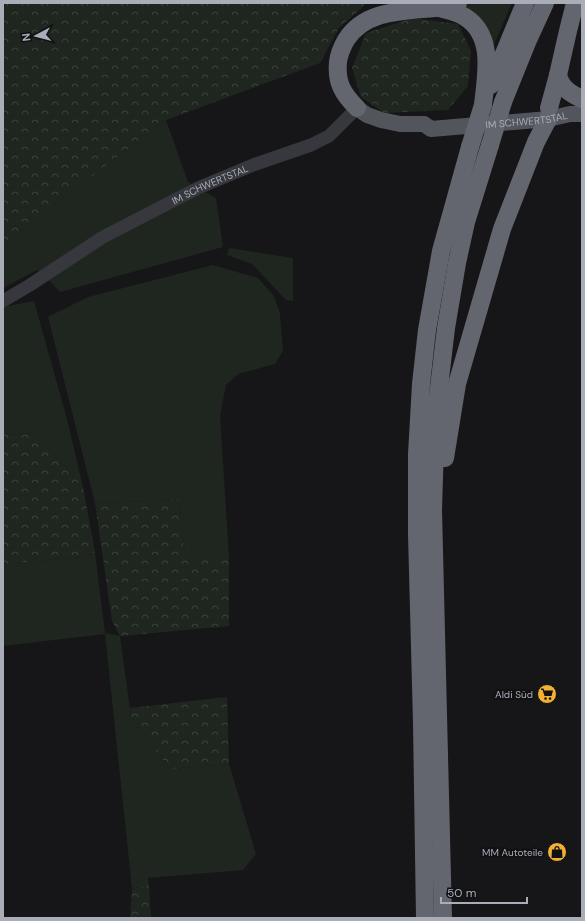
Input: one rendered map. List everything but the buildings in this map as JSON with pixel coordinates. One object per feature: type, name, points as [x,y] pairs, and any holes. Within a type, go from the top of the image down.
[{"type":"highway","points":[[357,108],[342,91],[338,80],[338,57],[349,35],[364,22],[376,16],[458,3]]},
{"type":"highway","points":[[425,918],[417,534],[417,454],[421,384],[427,330],[441,251],[483,105],[525,3]]},
{"type":"highway","points":[[443,918],[433,510],[436,413],[446,328],[466,222],[503,102],[544,3]]},
{"type":"highway","points":[[433,510],[443,474],[449,427],[457,384],[502,229],[549,113],[575,3]]},
{"type":"highway","points":[[435,7],[464,16],[474,24],[480,33],[486,48],[487,63],[483,105]]},
{"type":"highway","points":[[558,75],[566,89],[570,93],[582,99]]},
{"type":"main road","name":"IM SCHWERTSTAL","points":[[357,108],[367,115],[381,120],[400,124],[424,124],[431,129],[549,113],[582,104]]},
{"type":"main road","name":"IM SCHWERTSTAL","points":[[549,113],[582,114]]},
{"type":"main road","points":[[549,113],[582,127]]},
{"type":"street","name":"IM SCHWERTSTAL","points":[[3,301],[103,237],[198,188],[252,165],[320,141],[329,136],[357,108]]},
{"type":"green space","points":[[3,3],[372,3],[366,4],[339,28],[320,63],[166,120],[7,241],[3,248]]},
{"type":"green space","points":[[474,3],[512,3],[492,49],[459,7]]},
{"type":"green space","points":[[413,18],[458,24],[471,51],[468,86],[448,110],[384,113],[361,97],[352,68],[366,33]]},
{"type":"green space","points":[[166,120],[188,182],[216,198],[223,247],[60,292],[37,270],[3,288],[3,248],[7,241]]},
{"type":"green space","points":[[229,248],[293,258],[293,301],[286,300],[252,264],[227,255]]},
{"type":"green space","points":[[213,265],[258,278],[274,296],[280,314],[283,351],[275,364],[238,374],[226,385],[220,416],[229,556],[185,556],[179,500],[95,503],[48,317],[88,297]]},
{"type":"green space","points":[[34,301],[67,419],[83,487],[35,433],[3,435],[3,307]]},
{"type":"green space","points":[[35,433],[83,487],[95,552],[83,557],[3,564],[3,435]]},
{"type":"green space","points":[[179,500],[185,556],[229,556],[229,626],[120,636],[112,621],[95,503]]},
{"type":"green space","points":[[95,552],[105,633],[120,636],[131,717],[170,769],[229,764],[256,854],[243,870],[148,878],[149,885],[132,889],[105,634],[3,646],[3,564],[83,557]]},
{"type":"green space","points":[[227,697],[229,764],[170,769],[131,717],[130,708]]},
{"type":"green space","points":[[149,885],[151,918],[130,918],[132,889]]},
{"type":"place","name":"Aldi Süd","points":[[547,694]]},
{"type":"place","name":"MM Autoteile","points":[[557,852]]}]
